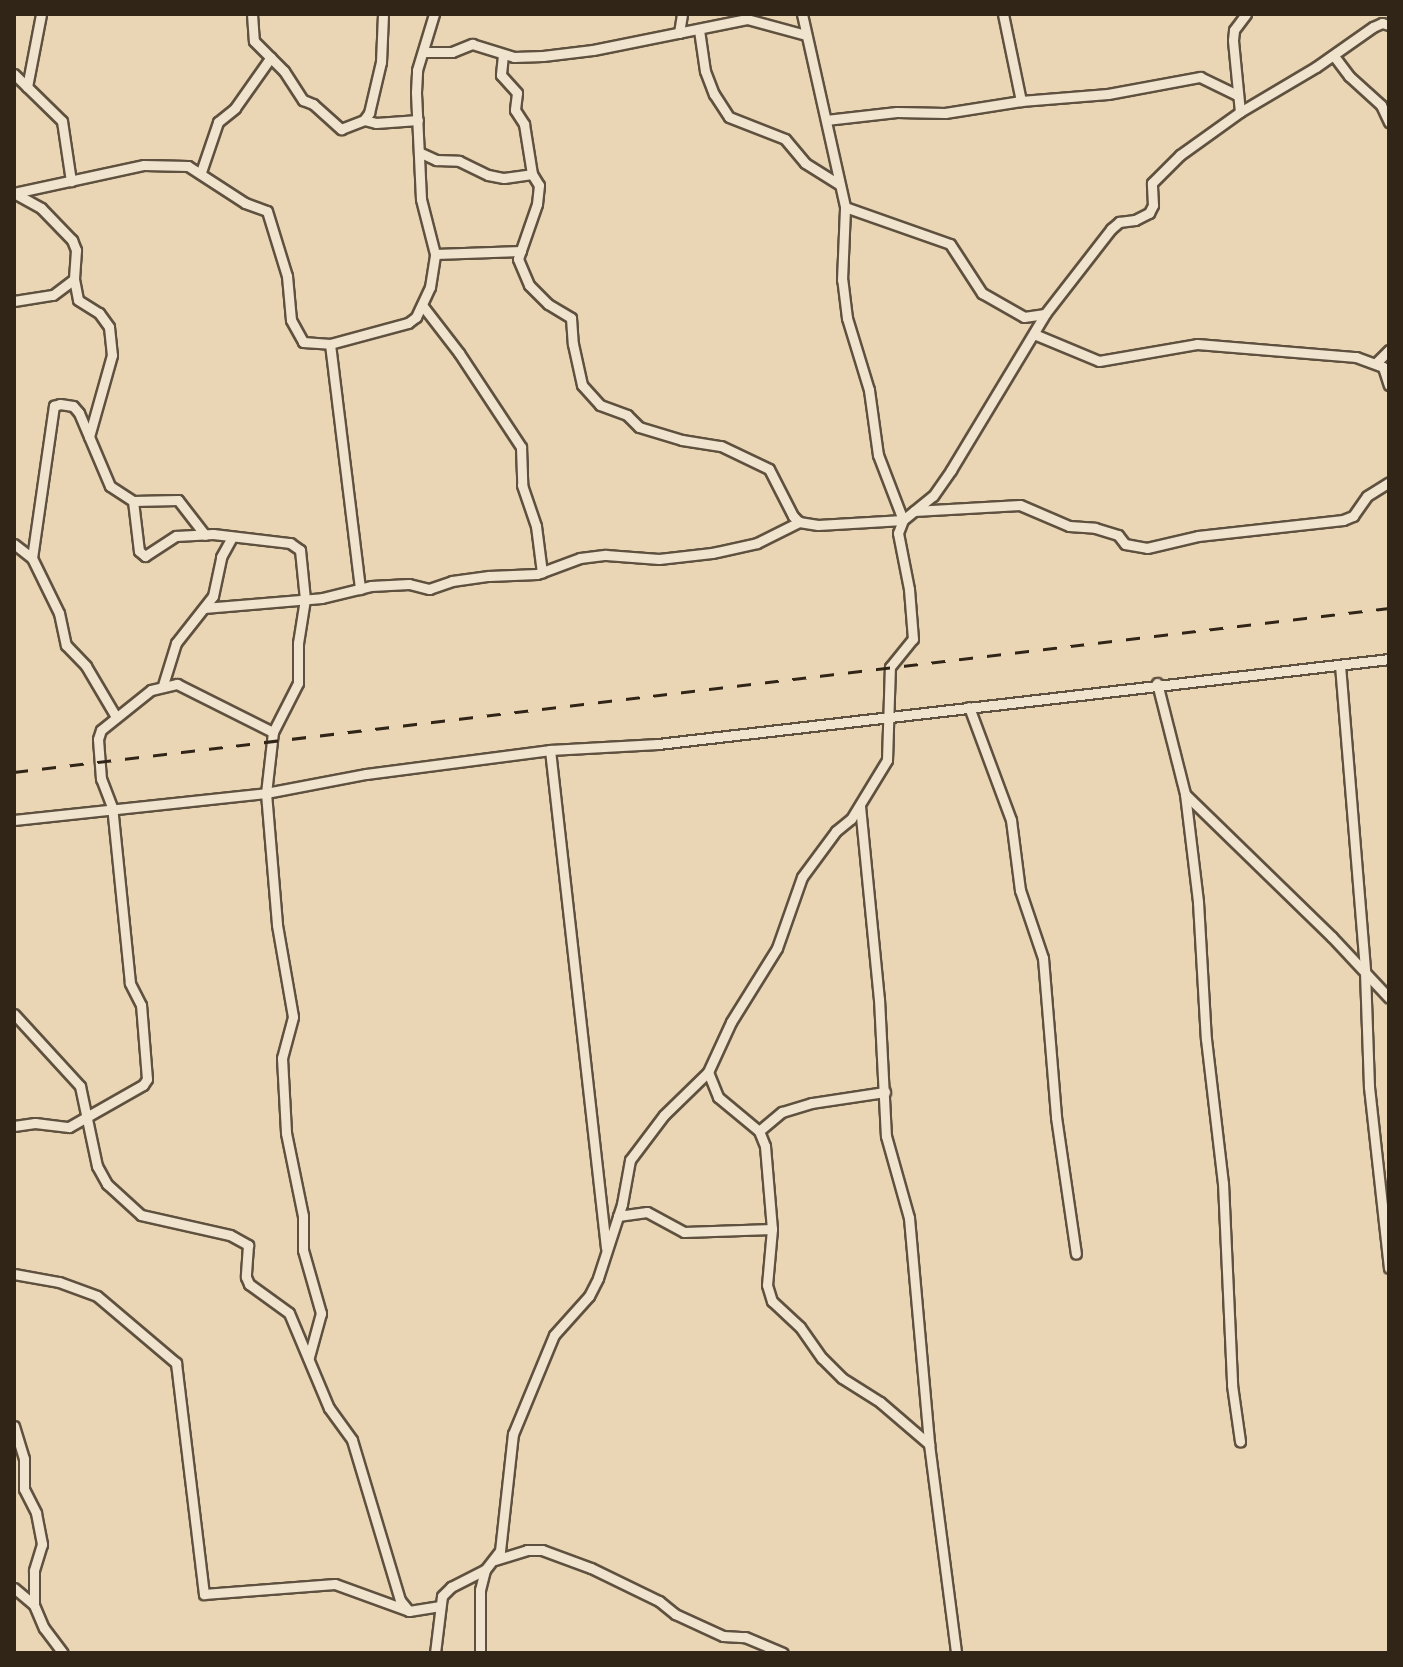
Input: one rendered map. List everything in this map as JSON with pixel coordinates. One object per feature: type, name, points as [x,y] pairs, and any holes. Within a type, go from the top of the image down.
[{"type":"street","points":[[27,87],[41,14]]},
{"type":"street","points":[[252,14],[251,35],[303,100],[313,104],[335,126],[341,129],[364,120],[376,123],[418,120]]},
{"type":"street","points":[[364,120],[381,62],[383,14]]},
{"type":"street","points":[[14,193],[144,165],[169,164],[201,172],[245,203],[267,211],[280,246],[291,320],[303,342],[330,344],[408,323],[422,305],[435,254],[421,199],[417,70],[434,14]]},
{"type":"street","points":[[679,33],[682,14]]},
{"type":"street","points":[[802,14],[845,207],[842,280],[847,318],[869,390],[878,455],[903,520]]},
{"type":"street","points":[[1003,14],[1021,101]]},
{"type":"street","points":[[1240,112],[1234,30],[1246,14]]},
{"type":"street","points":[[424,52],[452,52],[472,44],[503,55],[527,58],[571,53],[751,18],[806,35]]},
{"type":"street","points":[[435,1653],[439,1606],[451,1587],[485,1570],[500,1551],[513,1434],[554,1335],[589,1296],[618,1216],[630,1160],[664,1115],[708,1072],[731,1022],[777,948],[802,877],[860,806],[887,760],[890,667],[913,639],[909,589],[898,533],[903,520],[933,496],[1045,314],[1111,229],[1119,222],[1135,220],[1149,213],[1153,205],[1152,183],[1180,155],[1240,112],[1334,56],[1373,27],[1389,25]]},
{"type":"street","points":[[699,30],[705,71],[714,94],[729,117],[785,139],[805,163],[839,184]]},
{"type":"street","points":[[430,35],[439,51]]},
{"type":"street","points":[[503,55],[501,75],[517,93],[515,110],[524,124],[532,174],[539,191],[518,259],[529,285],[548,304],[571,318],[579,376],[600,405],[627,415],[639,427],[653,433],[721,446],[769,469],[799,522]]},
{"type":"street","points":[[1334,56],[1349,76],[1381,105],[1389,122]]},
{"type":"street","points":[[201,172],[218,122],[235,108],[271,57]]},
{"type":"street","points":[[14,74],[62,121],[71,181]]},
{"type":"street","points":[[826,120],[897,112],[945,113],[1021,101],[1108,94],[1200,77],[1237,95]]},
{"type":"street","points":[[421,153],[436,160],[459,161],[488,175],[504,178],[532,174]]},
{"type":"street","points":[[14,193],[41,208],[72,240],[76,250],[74,279],[78,300],[99,313],[109,327],[112,342],[110,363],[89,437]]},
{"type":"street","points":[[845,207],[950,244],[982,293],[1024,317],[1045,314]]},
{"type":"street","points":[[435,254],[521,251]]},
{"type":"street","points":[[14,301],[53,295],[74,279]]},
{"type":"street","points":[[422,305],[468,365],[521,447],[522,485],[536,526],[542,573]]},
{"type":"street","points":[[1034,334],[1099,361],[1197,344],[1289,354],[1327,353],[1377,362],[1383,367],[1389,385]]},
{"type":"street","points":[[330,344],[360,589]]},
{"type":"street","points":[[1377,362],[1389,350]]},
{"type":"street","points":[[32,558],[54,406],[67,403],[73,406],[110,486],[133,501],[178,500],[205,535]]},
{"type":"street","points":[[914,511],[1020,505],[1069,526],[1095,528],[1118,535],[1125,544],[1147,548],[1198,536],[1343,520],[1353,516],[1367,496],[1389,482]]},
{"type":"street","points":[[133,501],[141,554],[158,549],[176,536],[205,535],[296,544],[302,563],[305,599],[298,643],[298,683],[273,732],[266,793],[277,925],[293,1017],[282,1058],[286,1133],[303,1216],[303,1250],[321,1313],[309,1357]]},
{"type":"street","points":[[204,608],[305,599],[409,584],[429,589],[452,581],[542,573],[580,558],[606,555],[659,559],[720,551],[757,543],[799,522],[818,525],[903,520]]},
{"type":"street","points":[[163,685],[172,651],[213,596],[221,557],[232,537]]},
{"type":"street","points":[[14,544],[32,558],[59,613],[66,645],[86,666],[116,717]]},
{"type":"street","points":[[14,820],[112,807],[266,793],[366,774],[550,750],[658,744],[890,714],[1389,659]]},
{"type":"street","points":[[1340,665],[1365,972],[1369,1087],[1389,1268]]},
{"type":"street","points":[[1157,683],[1185,794],[1198,902],[1210,1081],[1223,1171],[1232,1385],[1240,1441]]},
{"type":"street","points":[[14,1126],[35,1123],[69,1127],[147,1079],[141,1005],[130,983],[112,807],[101,779],[98,739],[101,730],[163,685],[177,684],[273,732]]},
{"type":"street","points":[[969,707],[1011,820],[1020,890],[1043,958],[1049,1055],[1076,1254]]},
{"type":"street","points":[[550,750],[607,1252]]},
{"type":"street","points":[[1185,794],[1389,998]]},
{"type":"street","points":[[860,806],[885,1092],[886,1136],[909,1218],[929,1444],[956,1653]]},
{"type":"street","points":[[14,1014],[80,1086],[97,1166],[107,1184],[141,1215],[244,1241],[248,1251],[246,1277],[249,1284],[289,1313],[329,1408],[352,1440],[397,1593],[409,1611]]},
{"type":"street","points":[[708,1072],[718,1097],[759,1131],[767,1157],[772,1229],[767,1285],[772,1301],[800,1327],[842,1378],[880,1402],[929,1444]]},
{"type":"street","points":[[746,1122],[769,1120],[812,1103],[885,1092]]},
{"type":"street","points":[[759,1131],[769,1120]]},
{"type":"street","points":[[618,1216],[647,1212],[684,1232],[772,1229]]},
{"type":"street","points":[[14,1274],[59,1282],[97,1296],[176,1363],[204,1594],[335,1584],[409,1611],[439,1606]]},
{"type":"street","points":[[14,1426],[24,1459],[24,1489],[36,1513],[42,1544],[34,1571],[34,1605]]},
{"type":"street","points":[[495,1560],[527,1550],[542,1550],[591,1568],[659,1601],[675,1614],[723,1636],[745,1637],[783,1653]]},
{"type":"street","points":[[480,1653],[478,1607],[485,1570]]},
{"type":"street","points":[[14,1588],[34,1605],[63,1653]]},
{"type":"railway","points":[[14,772],[1389,608]]}]
